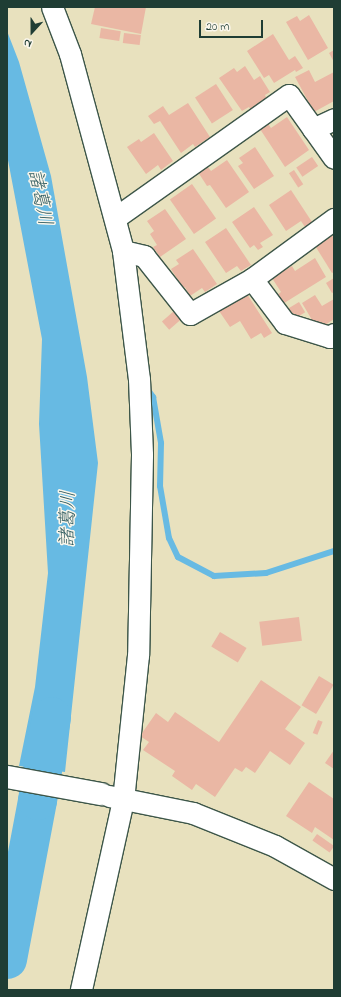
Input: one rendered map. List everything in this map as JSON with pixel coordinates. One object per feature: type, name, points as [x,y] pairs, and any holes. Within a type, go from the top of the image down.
[{"type":"street","points":[[52,7],[70,54],[123,251],[139,379],[142,455],[138,655],[123,800],[81,990]]},
{"type":"street","points":[[114,218],[289,95],[334,158]]},
{"type":"street","points":[[313,129],[334,118]]},
{"type":"street","points":[[123,251],[144,256],[190,314],[252,279],[334,219]]},
{"type":"street","points":[[252,279],[286,323],[330,337],[334,334]]},
{"type":"street","points":[[7,777],[193,813],[275,846],[334,879]]},
{"type":"water","points":[[7,31],[19,62],[51,176],[87,377],[98,463],[65,772],[19,766],[35,687],[48,573],[39,424],[42,339],[7,155]]},
{"type":"building","points":[[95,7],[146,7],[141,34],[91,24]]},
{"type":"building","points":[[309,15],[328,48],[308,60],[286,22],[297,16],[300,21]]},
{"type":"building","points":[[101,28],[121,31],[119,41],[99,38]]},
{"type":"building","points":[[124,33],[141,35],[140,45],[123,43]]},
{"type":"building","points":[[273,34],[289,60],[295,56],[303,68],[296,72],[295,70],[274,83],[269,75],[264,78],[247,51]]},
{"type":"building","points":[[334,50],[334,62],[329,53]]},
{"type":"building","points":[[245,66],[254,80],[260,76],[270,92],[265,95],[267,100],[251,110],[249,107],[242,111],[219,78],[234,68],[237,72]]},
{"type":"building","points":[[309,70],[315,82],[334,72],[334,101],[314,112],[295,77]]},
{"type":"building","points":[[216,84],[233,110],[212,124],[195,98]]},
{"type":"building","points":[[188,103],[210,137],[195,147],[193,144],[181,153],[160,121],[154,124],[148,116],[163,106],[169,115]]},
{"type":"building","points":[[287,117],[309,150],[285,167],[258,126],[266,121],[271,128]]},
{"type":"building","points":[[154,133],[173,161],[161,170],[158,165],[146,174],[127,147],[139,139],[141,142]]},
{"type":"building","points":[[255,147],[274,176],[254,189],[238,166],[243,163],[239,158]]},
{"type":"building","points":[[312,157],[318,166],[302,177],[296,168]]},
{"type":"building","points":[[227,160],[249,192],[226,208],[210,185],[207,186],[196,169],[205,163],[211,171]]},
{"type":"building","points":[[294,170],[303,184],[298,188],[289,173]]},
{"type":"building","points":[[192,184],[216,218],[194,234],[170,199]]},
{"type":"building","points":[[291,190],[312,222],[305,227],[301,221],[286,231],[269,205]]},
{"type":"building","points":[[254,207],[273,235],[260,243],[263,247],[258,250],[254,245],[250,248],[232,222]]},
{"type":"building","points":[[165,209],[186,239],[160,257],[153,247],[157,245],[150,234],[154,231],[147,221]]},
{"type":"building","points":[[226,228],[251,265],[241,271],[237,266],[226,273],[205,242]]},
{"type":"building","points":[[331,233],[334,239],[334,272],[332,273],[314,244]]},
{"type":"building","points":[[193,249],[217,284],[205,292],[202,288],[190,296],[185,287],[182,289],[177,282],[178,280],[171,269],[179,264],[176,260]]},
{"type":"building","points":[[315,258],[326,277],[281,305],[276,296],[281,292],[272,278],[292,266],[295,271]]},
{"type":"building","points":[[334,278],[334,292],[332,293],[326,283]]},
{"type":"building","points":[[247,294],[272,333],[264,338],[261,333],[251,339],[240,321],[230,327],[217,308],[228,301],[230,304]]},
{"type":"building","points":[[315,295],[322,306],[334,299],[334,319],[322,327],[320,323],[315,325],[302,303]]},
{"type":"building","points":[[299,302],[305,312],[292,320],[286,310]]},
{"type":"building","points":[[174,311],[181,319],[169,330],[162,321]]},
{"type":"building","points":[[299,617],[302,641],[262,646],[259,622]]},
{"type":"building","points":[[220,632],[247,648],[238,663],[211,647]]},
{"type":"building","points":[[319,676],[334,685],[316,714],[301,705]]},
{"type":"building","points":[[261,680],[301,707],[285,729],[305,743],[290,765],[270,751],[255,773],[246,767],[242,772],[235,768],[215,797],[196,784],[192,790],[172,776],[175,771],[143,750],[149,742],[140,736],[156,713],[168,722],[175,712],[219,742]]},
{"type":"building","points":[[318,720],[323,722],[317,735],[313,733]]},
{"type":"building","points":[[334,750],[334,769],[325,763]]},
{"type":"building","points":[[309,782],[334,799],[334,840],[315,827],[312,833],[286,816]]},
{"type":"building","points":[[317,834],[334,846],[330,853],[312,841]]},
{"type":"waterway","points":[[148,390],[153,397],[161,443],[160,486],[169,538],[178,557],[214,576],[266,573],[334,551]]},
{"type":"waterway","name":"諸葛川","points":[[7,959],[51,716]]}]
